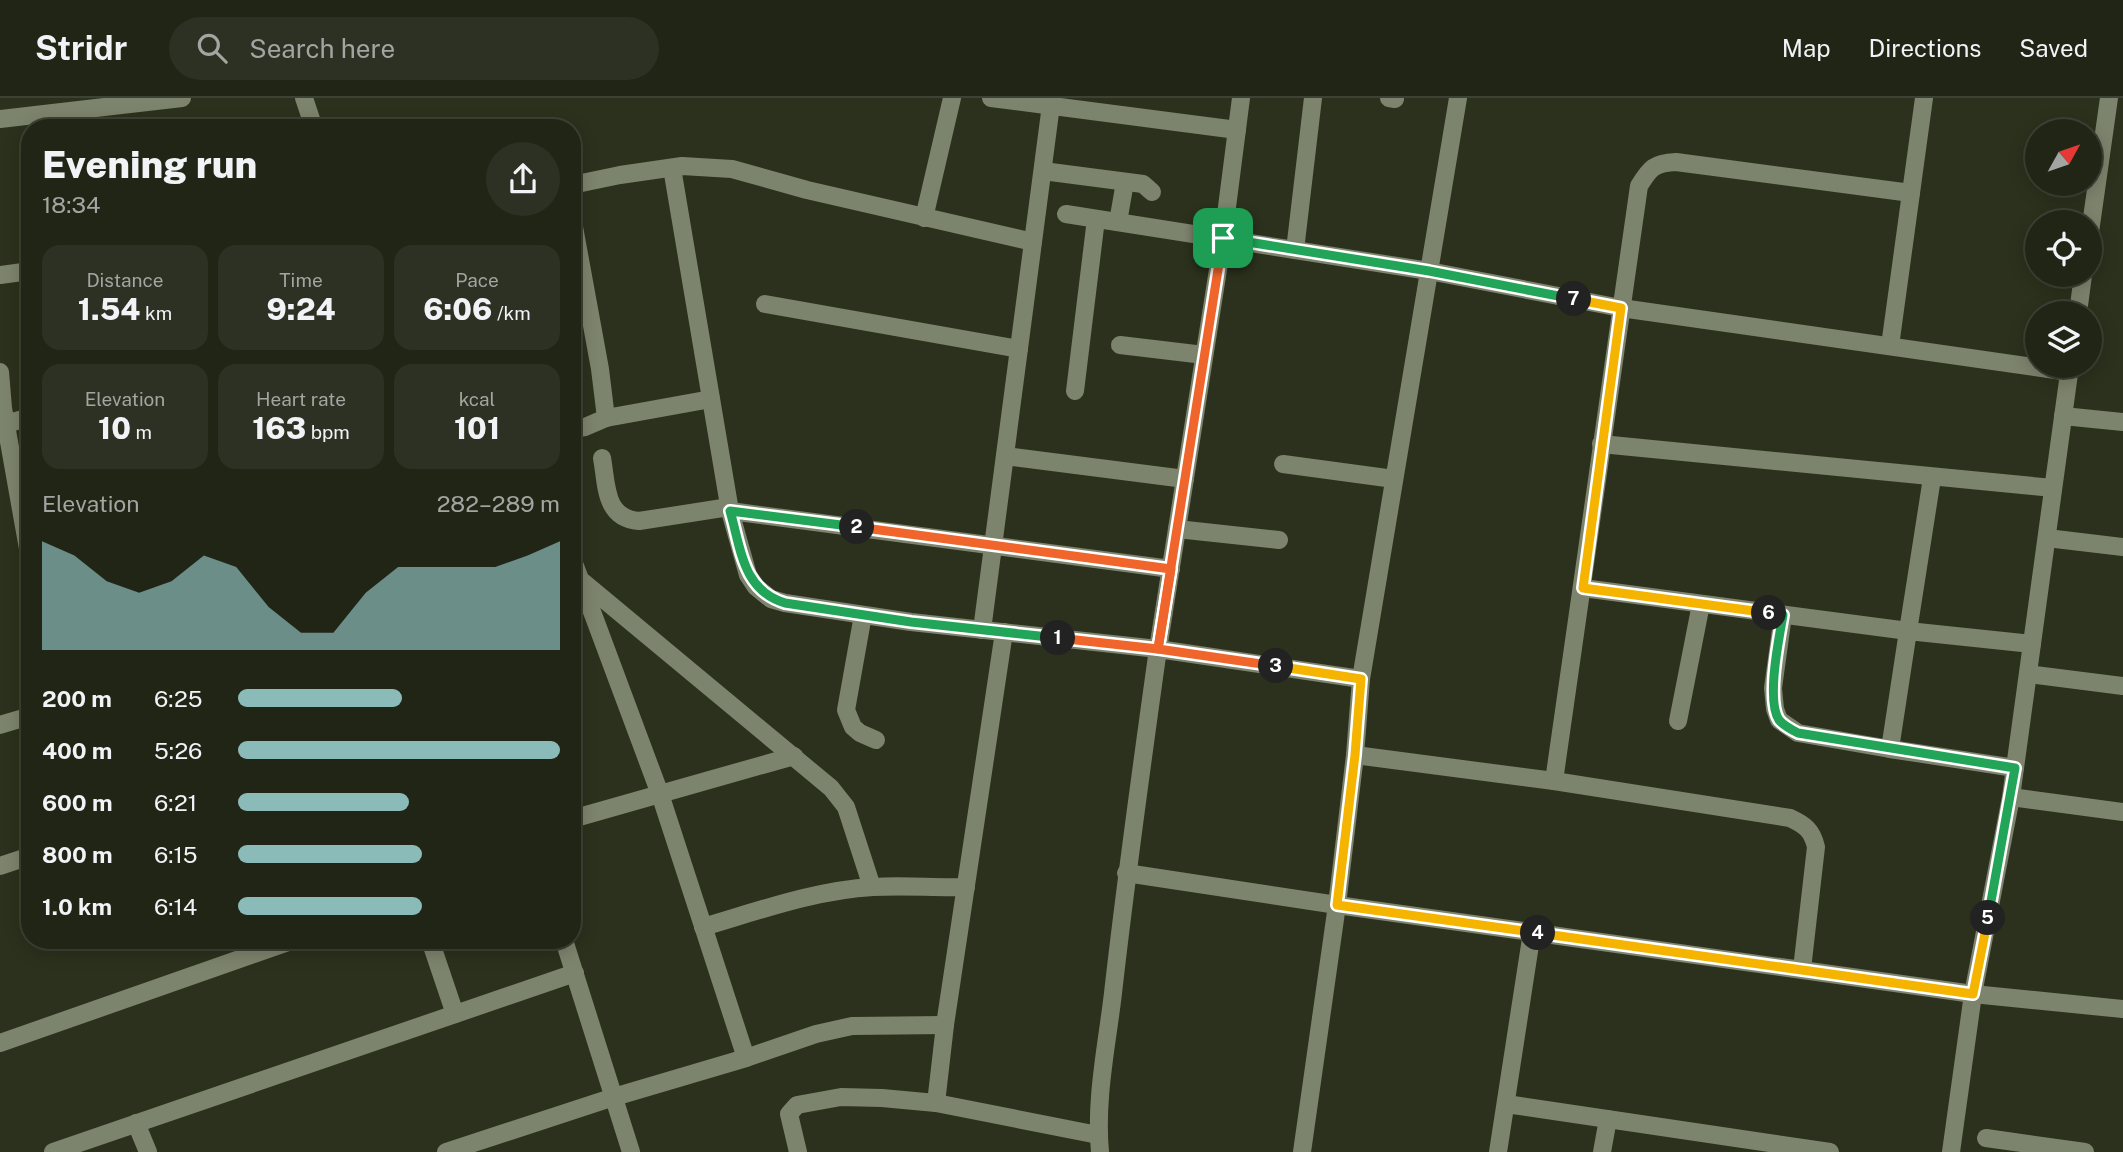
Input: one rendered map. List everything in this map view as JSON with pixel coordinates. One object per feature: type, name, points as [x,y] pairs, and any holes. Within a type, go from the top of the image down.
[{"type":"street","points":[[0,119],[181,98]]},
{"type":"street","points":[[304,98],[311,119]]},
{"type":"street","points":[[924,218],[952,98]]},
{"type":"street","points":[[991,98],[1237,130]]},
{"type":"street","points":[[797,1152],[789,1114],[797,1105],[841,1097],[936,1103],[1099,1144],[1103,1075],[1126,873],[1158,649],[1223,238],[1241,98]]},
{"type":"street","points":[[1295,250],[1313,98]]},
{"type":"street","points":[[1389,98],[1395,99]]},
{"type":"street","points":[[1302,1152],[1337,905],[1361,679],[1458,98]]},
{"type":"street","points":[[1891,346],[1924,98]]},
{"type":"street","points":[[2094,210],[2113,100]]},
{"type":"street","points":[[982,630],[1051,106]]},
{"type":"street","points":[[1554,781],[1639,186],[1649,170],[1661,163],[1676,162],[1911,193]]},
{"type":"street","points":[[581,183],[620,174],[682,166],[732,169],[807,190],[1033,242]]},
{"type":"street","points":[[672,168],[730,509],[748,575],[756,587],[771,599],[863,615],[1158,649],[1361,679]]},
{"type":"street","points":[[1043,170],[1143,184],[1152,192]]},
{"type":"street","points":[[1118,222],[1125,182]]},
{"type":"street","points":[[1066,214],[1429,271],[1621,308],[2025,363]]},
{"type":"street","points":[[1075,391],[1097,219]]},
{"type":"street","points":[[581,265],[606,418]]},
{"type":"street","points":[[0,275],[21,272]]},
{"type":"street","points":[[765,304],[1019,349]]},
{"type":"street","points":[[1120,345],[1205,355]]},
{"type":"street","points":[[0,372],[21,509]]},
{"type":"street","points":[[1951,1152],[1973,994],[2011,797],[2069,378]]},
{"type":"street","points":[[581,428],[606,418],[711,399]]},
{"type":"street","points":[[2063,415],[2123,422]]},
{"type":"street","points":[[6,424],[21,420]]},
{"type":"street","points":[[1601,444],[2053,488]]},
{"type":"street","points":[[1005,456],[1185,480]]},
{"type":"street","points":[[602,458],[609,499],[616,513],[626,520],[639,521],[730,509],[1171,569]]},
{"type":"street","points":[[1283,464],[1394,479]]},
{"type":"street","points":[[1890,749],[1932,478]]},
{"type":"street","points":[[1177,529],[1279,540]]},
{"type":"street","points":[[2047,538],[2123,547]]},
{"type":"street","points":[[581,581],[831,788],[846,807],[872,887]]},
{"type":"street","points":[[581,583],[660,794],[746,1058]]},
{"type":"street","points":[[1583,588],[1908,631],[2032,644]]},
{"type":"street","points":[[1678,721],[1701,604]]},
{"type":"street","points":[[863,615],[846,710],[853,727],[876,740]]},
{"type":"street","points":[[1783,615],[1773,688],[1775,709],[1779,720],[1798,733],[2015,768]]},
{"type":"street","points":[[936,1103],[1004,632]]},
{"type":"street","points":[[2028,674],[2123,686]]},
{"type":"street","points":[[0,725],[21,719]]},
{"type":"street","points":[[1355,755],[1554,781],[1790,818],[1803,824],[1813,834],[1815,847],[1802,969]]},
{"type":"street","points":[[581,816],[794,756]]},
{"type":"street","points":[[2011,797],[2123,811]]},
{"type":"street","points":[[0,866],[21,859]]},
{"type":"street","points":[[1126,873],[1973,994],[2123,1009]]},
{"type":"street","points":[[703,926],[794,901],[872,887],[966,887]]},
{"type":"street","points":[[1498,1152],[1532,932]]},
{"type":"street","points":[[0,1043],[268,949]]},
{"type":"street","points":[[433,949],[455,1014]]},
{"type":"street","points":[[567,949],[631,1152]]},
{"type":"street","points":[[52,1152],[575,973]]},
{"type":"street","points":[[446,1152],[816,1034],[852,1026],[946,1025]]},
{"type":"street","points":[[1506,1104],[1830,1152]]},
{"type":"street","points":[[1602,1152],[1608,1119]]},
{"type":"street","points":[[136,1123],[148,1152]]},
{"type":"street","points":[[1986,1138],[2085,1152]]},
{"type":"route","points":[[1223,238],[1171,569],[1158,649],[911,622],[785,603],[771,599],[756,587],[748,575],[730,511],[1171,569],[1158,649],[1361,679],[1337,905],[1973,994],[2015,768],[1798,733],[1787,727],[1779,720],[1775,709],[1773,688],[1783,615],[1583,588],[1621,308],[1429,271],[1223,238]]}]
